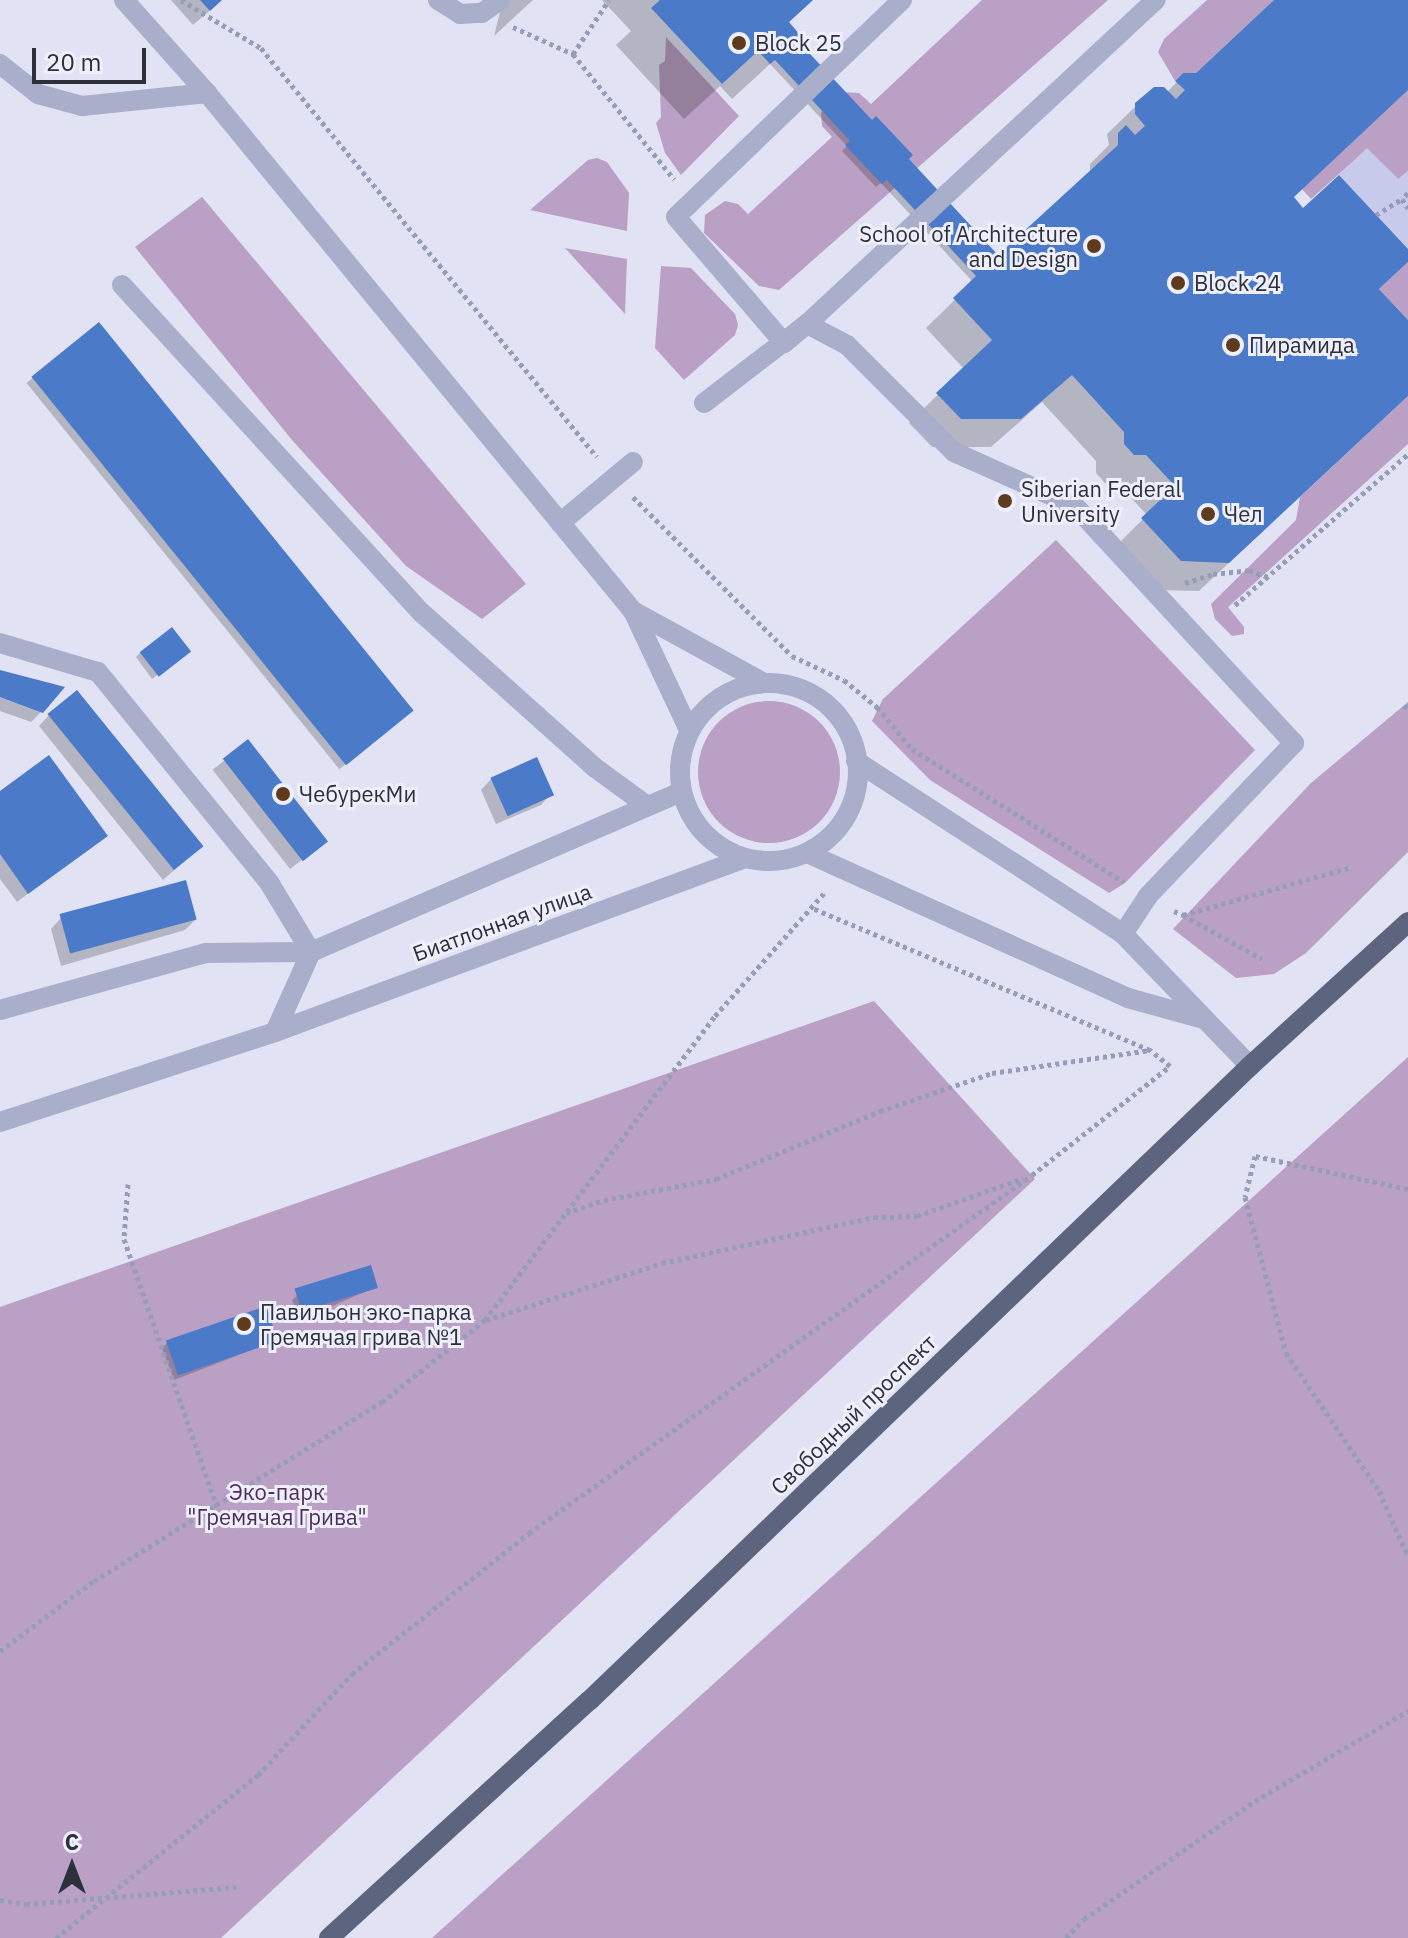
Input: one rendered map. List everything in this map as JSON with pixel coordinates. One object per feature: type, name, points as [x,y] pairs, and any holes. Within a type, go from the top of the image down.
[{"type":"main road","name":"Свободный проспект","points":[[329,1938],[589,1701],[1250,1066],[1408,922]]},
{"type":"street","points":[[124,0],[207,93],[633,611],[689,730]]},
{"type":"street","points":[[438,0],[460,14],[482,13],[500,0]]},
{"type":"street","points":[[784,343],[676,217],[902,0]]},
{"type":"street","points":[[704,403],[807,324],[1156,0]]},
{"type":"street","points":[[0,64],[38,94],[82,106],[207,93]]},
{"type":"street","points":[[122,285],[422,613],[594,767],[646,805]]},
{"type":"street","points":[[807,324],[847,345],[954,452],[1075,506],[1294,743],[1148,896],[1123,934]]},
{"type":"street","points":[[560,523],[633,462]]},
{"type":"street","points":[[633,611],[762,682],[813,693],[834,709],[849,730],[858,785],[849,813],[831,837],[807,853],[776,861],[745,858],[704,834],[681,792],[680,760],[689,730],[707,706],[733,690],[762,682]]},
{"type":"street","points":[[0,643],[98,672],[270,884],[311,952]]},
{"type":"street","points":[[856,761],[1123,934],[1250,1066]]},
{"type":"street","name":"Биатлонная улица","points":[[311,952],[681,792]]},
{"type":"street","points":[[807,853],[1128,998],[1203,1019]]},
{"type":"street","name":"Биатлонная улица","points":[[0,1122],[275,1032],[745,858]]},
{"type":"street","points":[[0,1010],[206,953],[311,952]]},
{"type":"street","points":[[275,1032],[311,952]]},
{"type":"path","points":[[573,54],[609,0]]},
{"type":"path","points":[[482,13],[573,54],[692,201]]},
{"type":"path","points":[[1376,215],[1408,193]]},
{"type":"path","points":[[1402,199],[1408,208]]},
{"type":"path","points":[[1235,605],[1408,454]]},
{"type":"path","points":[[1158,593],[1213,574],[1249,570],[1268,577]]},
{"type":"path","points":[[1183,915],[1348,868]]},
{"type":"path","points":[[0,1651],[94,1581],[382,1402],[485,1320],[715,1016],[843,870]]},
{"type":"path","points":[[1125,883],[1262,959]]},
{"type":"path","points":[[56,1938],[111,1897],[258,1775],[352,1674],[529,1533],[1032,1175],[1170,1066],[1150,1050],[812,908]]},
{"type":"path","points":[[565,1214],[604,1200],[716,1179],[880,1111],[992,1073],[1150,1050]]},
{"type":"path","points":[[1408,1189],[1255,1156],[1245,1197],[1286,1353],[1379,1491],[1408,1556]]},
{"type":"path","points":[[485,1320],[745,1243],[874,1217],[917,1216],[1032,1175]]},
{"type":"path","points":[[128,1184],[124,1239],[217,1507]]},
{"type":"path","points":[[1066,1938],[1084,1919],[1255,1801],[1408,1711]]},
{"type":"path","points":[[0,1900],[26,1904],[236,1887]]},
{"type":"green space","points":[[982,0],[1108,0],[779,290],[759,286],[704,233],[705,215],[725,201],[738,204],[748,214],[832,137],[822,126],[821,113],[830,99],[842,92],[859,93],[871,104]]},
{"type":"green space","points":[[1207,0],[1274,0],[1196,73],[1183,73],[1175,81],[1158,52],[1164,39]]},
{"type":"green space","points":[[666,37],[739,116],[681,175],[665,153],[656,123],[661,117],[659,65],[665,61]]},
{"type":"green space","points":[[1408,90],[1408,171],[1399,180],[1367,149],[1311,199],[1302,189]]},
{"type":"green space","points":[[597,158],[607,162],[629,193],[627,231],[530,210],[588,160]]},
{"type":"green space","points":[[202,197],[526,584],[482,619],[406,566],[292,440],[135,247]]},
{"type":"green space","points":[[565,248],[627,259],[625,314]]},
{"type":"green space","points":[[1408,262],[1408,320],[1379,289]]},
{"type":"green space","points":[[661,266],[691,268],[735,314],[738,325],[735,335],[684,380],[655,348]]},
{"type":"green space","points":[[1408,396],[1408,444],[1228,607],[1244,627],[1244,634],[1232,636],[1215,619],[1211,604],[1296,520],[1300,497]]},
{"type":"green space","points":[[1056,540],[1255,750],[1125,883],[1109,893],[930,780],[872,721],[883,699]]},
{"type":"green space","points":[[769,701],[796,707],[819,722],[834,745],[840,772],[834,799],[819,822],[796,837],[769,843],[742,837],[719,822],[704,799],[698,772],[704,745],[719,722],[742,707]]},
{"type":"green space","points":[[1408,702],[1408,852],[1306,953],[1274,974],[1236,978],[1173,929],[1311,783]]},
{"type":"green space","name":"Эко-парк \"Гремячая Грива\"","points":[[874,1001],[1035,1179],[221,1938],[0,1938],[0,1307]]},
{"type":"green space","points":[[1408,1057],[1408,1938],[432,1938]]},
{"type":"shaded area","points":[[1367,148],[1398,179],[1408,171],[1408,249],[1339,175]]},
{"type":"building","points":[[200,0],[222,0],[210,11]]},
{"type":"building","name":"Block 24","points":[[660,0],[813,0],[789,22],[801,36],[797,40],[872,120],[876,116],[913,155],[909,159],[998,255],[1118,145],[1118,133],[1126,125],[1135,135],[1145,126],[1135,114],[1135,103],[1154,87],[1164,87],[1176,99],[1185,90],[1175,81],[1183,73],[1196,73],[1274,0],[1408,0],[1408,90],[1294,197],[1303,208],[1339,175],[1408,249],[1408,262],[1379,289],[1408,320],[1408,396],[1229,563],[1181,561],[1141,518],[1175,486],[1146,455],[1134,455],[1124,444],[1124,432],[1072,375],[1021,419],[961,419],[936,393],[992,340],[953,298],[976,276],[887,180],[882,184],[845,145],[850,141],[775,60],[770,64],[758,51],[722,84],[651,8]]},
{"type":"building","points":[[99,322],[414,711],[346,765],[31,377]]},
{"type":"building","points":[[172,627],[191,651],[159,677],[140,652]]},
{"type":"building","points":[[0,670],[65,687],[43,713],[0,697]]},
{"type":"building","points":[[77,690],[203,846],[174,870],[47,714]]},
{"type":"building","points":[[248,739],[328,841],[303,861],[223,759]]},
{"type":"building","points":[[49,755],[108,836],[28,894],[0,854],[0,791]]},
{"type":"building","points":[[537,757],[554,795],[507,816],[490,778]]},
{"type":"building","points":[[186,880],[197,920],[70,954],[59,914]]},
{"type":"building","points":[[371,1265],[378,1288],[302,1311],[294,1288]]},
{"type":"building","name":"Павильон эко-парка Гремячая грива №1","points":[[266,1306],[278,1341],[178,1375],[166,1341]]},
{"type":"place","name":"Block 25","points":[[739,43]]},
{"type":"place","name":"School of Architecture and Design","points":[[1094,246]]},
{"type":"place","name":"Block 24","points":[[1178,283]]},
{"type":"place","name":"Пирамида","points":[[1233,345]]},
{"type":"place","name":"Siberian Federal University","points":[[1005,501]]},
{"type":"place","name":"Чел","points":[[1208,514]]},
{"type":"place","name":"ЧебурекМи","points":[[283,794]]},
{"type":"place","name":"Павильон эко-парка Гремячая грива №1","points":[[244,1324]]}]
